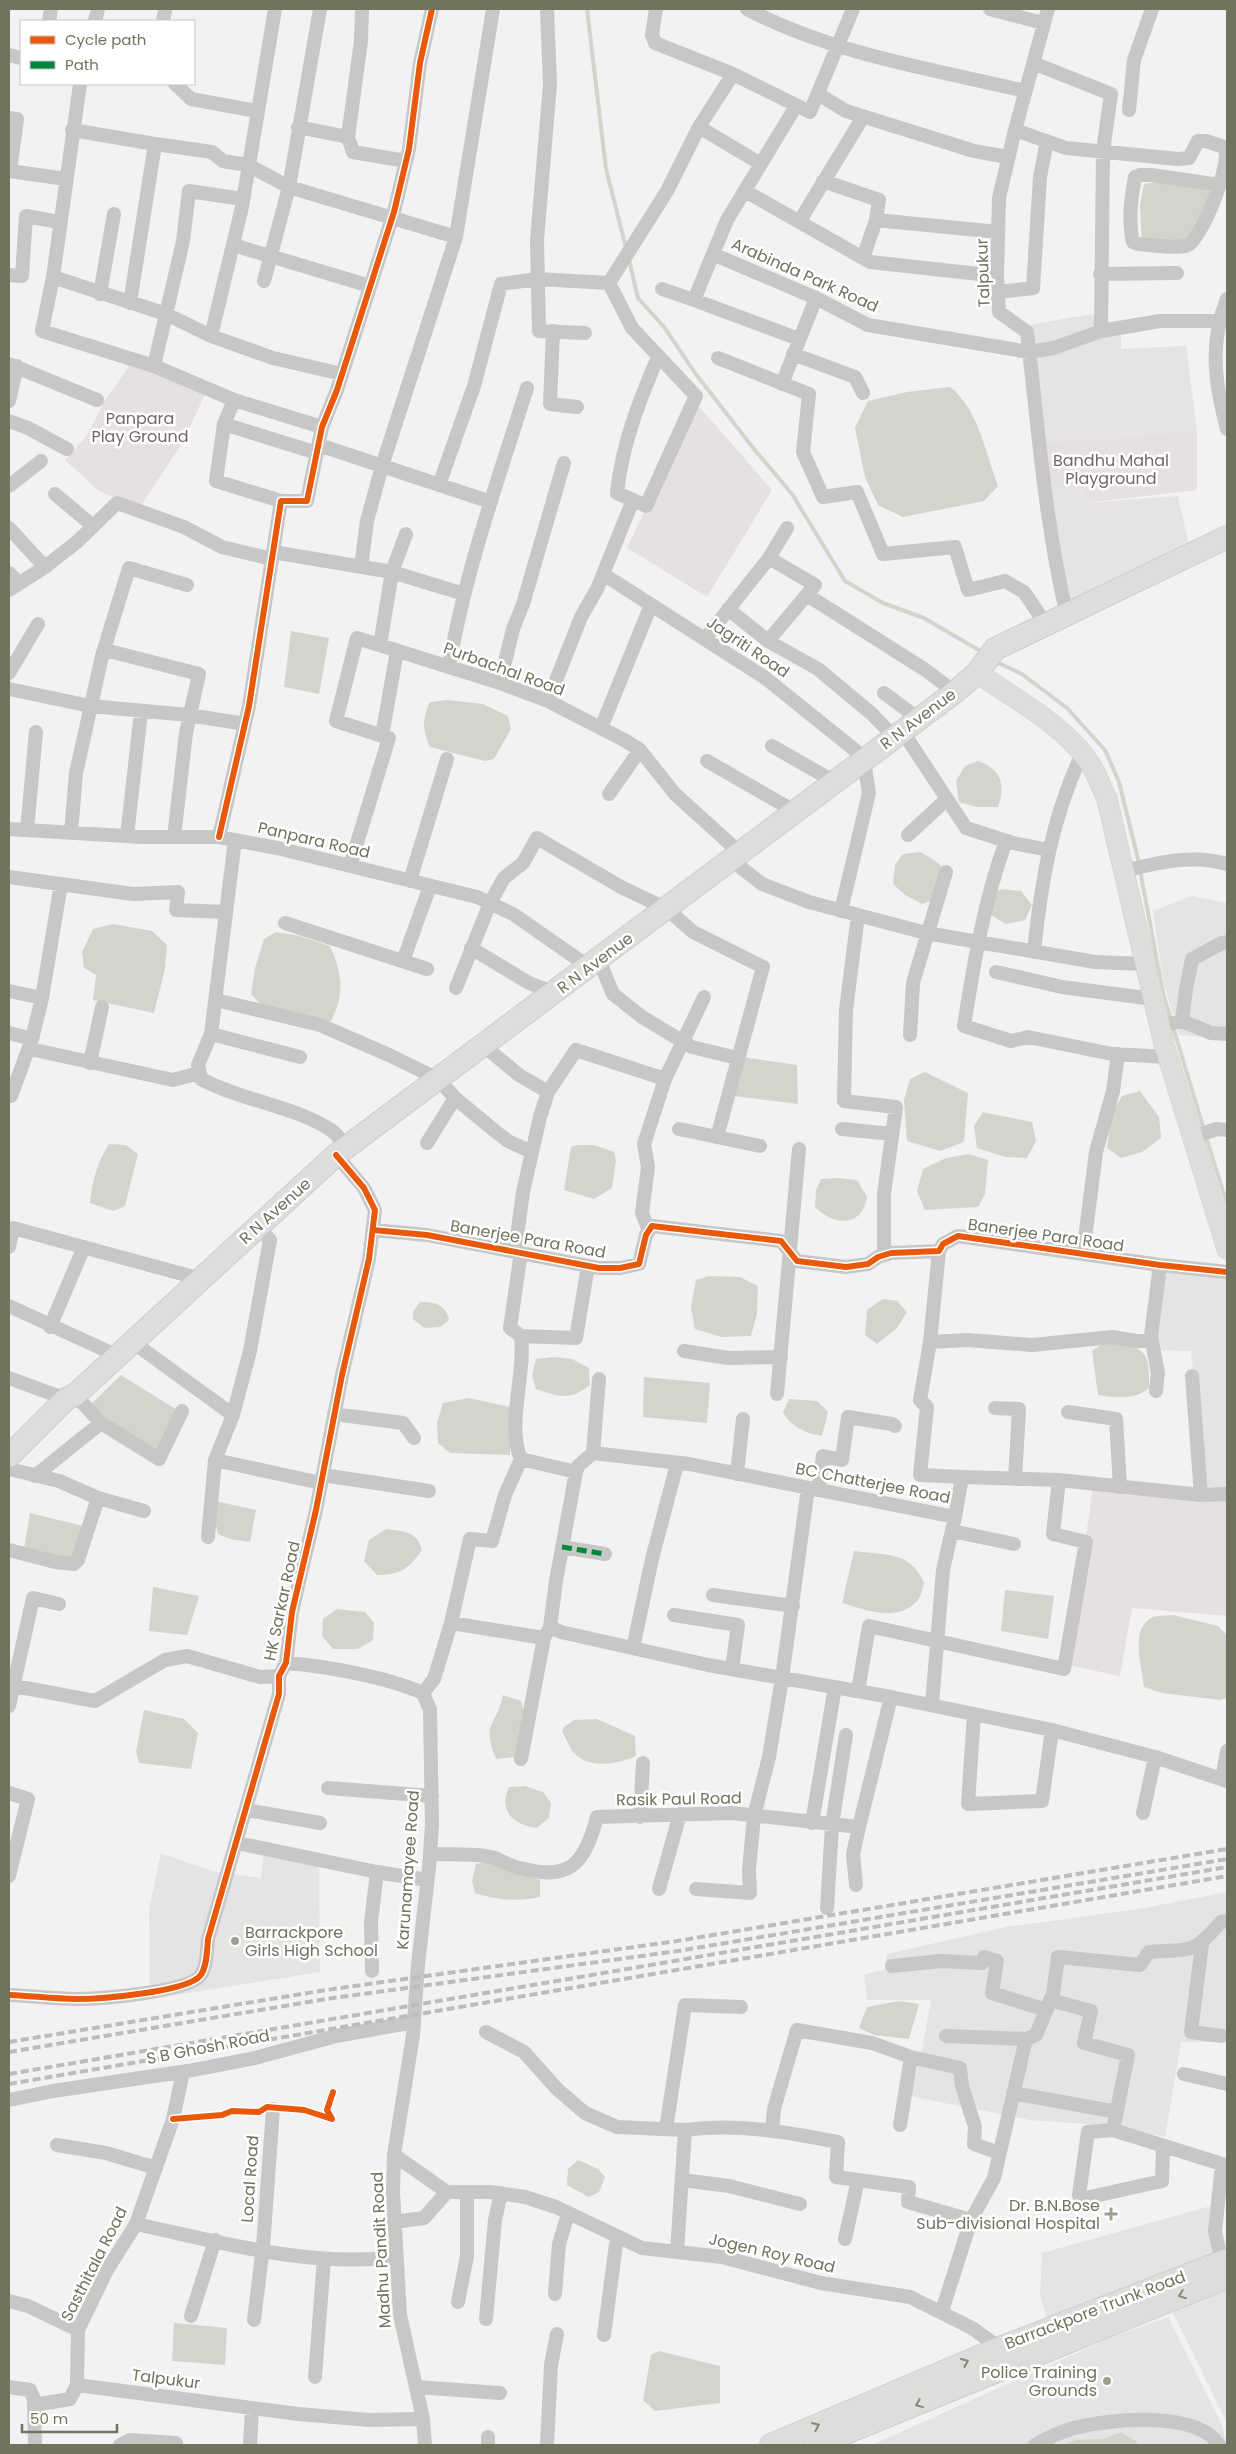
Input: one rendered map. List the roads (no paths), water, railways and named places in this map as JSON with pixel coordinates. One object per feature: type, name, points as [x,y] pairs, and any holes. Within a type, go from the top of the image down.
[{"type":"main road","name":"R N Avenue","points":[[9,1456],[70,1397],[126,1350],[258,1226],[342,1151],[955,692],[985,662],[1057,621],[1227,537]]},
{"type":"main road","name":"Barrackpore Trunk Road","points":[[771,2445],[1000,2348],[1225,2266]]},
{"type":"main road","name":"Barrackpore Trunk Road","points":[[816,2445],[1225,2266]]},
{"type":"street","points":[[211,336],[233,245],[275,9]]},
{"type":"street","points":[[264,281],[269,256],[289,187],[320,9]]},
{"type":"street","points":[[362,9],[361,41],[348,137],[353,152],[406,161]]},
{"type":"street","points":[[234,400],[224,424],[216,481],[281,501],[306,501],[322,428],[342,374],[393,217],[406,161],[420,63],[432,9]]},
{"type":"street","points":[[361,567],[367,521],[382,466],[456,236],[493,9]]},
{"type":"street","points":[[546,9],[550,84],[537,240],[539,331],[585,333]]},
{"type":"street","points":[[656,9],[652,35],[655,43],[733,74],[810,112],[853,9]]},
{"type":"street","points":[[747,9],[838,47],[1025,91]]},
{"type":"street","points":[[990,9],[1043,23]]},
{"type":"street","name":"Talpukur","points":[[1048,9],[1025,91],[999,198],[997,276],[999,312],[1027,332],[1048,514],[1058,580],[1057,621]]},
{"type":"street","points":[[1129,110],[1134,60],[1152,9]]},
{"type":"street","points":[[1033,63],[1111,94],[1103,151],[1100,274],[1101,331]]},
{"type":"street","points":[[609,283],[667,192],[699,127],[733,74]]},
{"type":"street","points":[[80,85],[59,222],[53,277],[42,330],[154,366],[234,400],[322,428]]},
{"type":"street","points":[[176,85],[191,99],[257,111]]},
{"type":"street","points":[[818,94],[846,111],[863,117],[974,151],[1008,157]]},
{"type":"street","points":[[694,300],[727,220],[796,106]]},
{"type":"street","points":[[799,222],[863,117]]},
{"type":"street","points":[[9,118],[17,119],[10,171],[66,179]]},
{"type":"street","points":[[298,127],[348,137]]},
{"type":"street","points":[[699,127],[761,164]]},
{"type":"street","points":[[72,130],[212,152],[224,162],[248,165],[289,187],[456,236]]},
{"type":"street","points":[[1015,130],[1066,148],[1184,160],[1188,158],[1196,142],[1206,141],[1224,147],[1227,152],[1220,185],[1194,241],[1184,246],[1138,244],[1133,242],[1131,217],[1135,177],[1140,174],[1151,175],[1220,185]]},
{"type":"street","points":[[998,292],[1033,288],[1040,178],[1047,141]]},
{"type":"street","points":[[130,303],[155,144]]},
{"type":"street","points":[[823,180],[879,200],[876,220],[863,258]]},
{"type":"street","points":[[154,366],[184,241],[189,191],[242,199]]},
{"type":"street","points":[[745,191],[870,262],[997,276]]},
{"type":"street","points":[[100,294],[114,214]]},
{"type":"street","points":[[9,275],[22,276],[26,216],[59,222]]},
{"type":"street","points":[[876,220],[998,232]]},
{"type":"street","points":[[233,245],[370,286]]},
{"type":"street","name":"Arabinda Park Road","points":[[714,255],[816,298],[868,325],[1029,352],[1054,348],[1101,331],[1160,321],[1218,321]]},
{"type":"street","points":[[1100,274],[1177,273]]},
{"type":"street","points":[[53,277],[100,294],[166,314],[211,336],[274,358],[342,374]]},
{"type":"street","points":[[439,485],[474,386],[501,284],[538,279],[609,283]]},
{"type":"street","points":[[609,283],[632,328],[696,396],[646,506],[616,493],[619,472],[638,403],[658,357]]},
{"type":"street","points":[[662,289],[799,339]]},
{"type":"street","points":[[782,384],[816,298]]},
{"type":"street","points":[[1227,299],[1218,321],[1215,343],[1218,394],[1227,429]]},
{"type":"street","points":[[553,331],[550,404],[577,407]]},
{"type":"street","points":[[793,354],[855,377],[863,393]]},
{"type":"street","points":[[718,358],[809,394],[803,452],[823,496],[857,492],[883,554],[955,547],[968,590],[1004,581],[1024,592],[1057,621]]},
{"type":"street","points":[[9,401],[13,365],[97,400]]},
{"type":"street","points":[[449,667],[464,594],[527,388]]},
{"type":"street","points":[[9,421],[28,428],[67,449]]},
{"type":"street","points":[[224,424],[382,466],[491,502]]},
{"type":"street","points":[[9,486],[41,461]]},
{"type":"street","points":[[500,683],[513,629],[523,604],[564,463]]},
{"type":"street","points":[[55,494],[94,526]]},
{"type":"street","points":[[548,701],[581,617],[603,574],[633,500]]},
{"type":"street","points":[[219,837],[245,724],[281,501]]},
{"type":"street","points":[[12,582],[45,567],[94,526],[117,503],[184,527],[222,547],[272,556],[392,572],[464,594]]},
{"type":"street","points":[[9,528],[45,567]]},
{"type":"street","points":[[705,639],[768,558],[787,528]]},
{"type":"street","points":[[380,645],[392,572],[406,534]]},
{"type":"street","points":[[768,558],[815,584],[768,641]]},
{"type":"street","points":[[71,833],[76,773],[90,706],[129,568],[187,585]]},
{"type":"street","name":"Jagriti Road","points":[[603,574],[764,677],[865,760]]},
{"type":"street","points":[[807,595],[924,669],[955,692]]},
{"type":"street","points":[[601,728],[651,605]]},
{"type":"street","points":[[728,609],[768,641],[818,669],[872,714],[905,729]]},
{"type":"street","points":[[9,673],[38,624]]},
{"type":"street","name":"Purbachal Road","points":[[382,736],[336,721],[357,638],[500,683],[548,701],[640,750],[675,794],[762,884],[808,902],[926,934],[1094,962],[1145,964]]},
{"type":"street","points":[[105,650],[200,674],[189,715],[174,837]]},
{"type":"street","points":[[350,866],[385,753],[388,738],[382,736],[397,651]]},
{"type":"street","points":[[985,662],[1041,718],[1069,739],[1092,766],[1107,799],[1168,1057],[1226,1242]]},
{"type":"street","points":[[9,689],[90,706],[189,715],[245,724]]},
{"type":"street","points":[[884,693],[947,800],[966,828],[1006,841],[1049,850]]},
{"type":"street","points":[[127,836],[141,712]]},
{"type":"street","points":[[27,830],[36,732]]},
{"type":"street","points":[[772,746],[835,782]]},
{"type":"street","points":[[609,794],[640,750]]},
{"type":"street","points":[[1034,952],[1040,891],[1049,850],[1060,807],[1082,754]]},
{"type":"street","points":[[410,881],[447,759]]},
{"type":"street","points":[[841,911],[869,793],[865,760]]},
{"type":"street","points":[[707,761],[796,812]]},
{"type":"street","points":[[908,835],[947,800]]},
{"type":"street","name":"Panpara Road","points":[[9,829],[127,836],[219,837],[350,866],[477,897],[514,914],[594,963]]},
{"type":"street","points":[[456,988],[490,903],[504,878],[523,863],[537,838],[621,887],[666,909],[694,932],[763,967],[737,1058],[718,1137]]},
{"type":"street","points":[[9,1033],[31,1044],[90,1063],[173,1080],[200,1073],[198,1065],[211,1034],[235,840]]},
{"type":"street","points":[[1006,841],[992,880],[977,942],[964,1026],[1011,1040],[1028,1037],[1118,1054],[1168,1057]]},
{"type":"street","points":[[1125,871],[1156,863],[1209,858],[1227,864]]},
{"type":"street","points":[[910,1035],[913,983],[926,934],[946,872]]},
{"type":"street","points":[[9,877],[133,894],[178,892],[176,910],[225,912]]},
{"type":"street","points":[[11,1096],[31,1044],[42,998],[61,884]]},
{"type":"street","points":[[403,961],[430,886]]},
{"type":"street","points":[[858,915],[846,1010],[844,1101],[896,1107],[884,1194],[884,1255]]},
{"type":"street","points":[[285,923],[427,969]]},
{"type":"street","points":[[1182,1021],[1192,959],[1227,942]]},
{"type":"street","points":[[471,948],[529,983],[555,992]]},
{"type":"street","points":[[594,963],[613,994],[642,1017],[692,1047],[737,1058]]},
{"type":"street","points":[[996,972],[1062,987],[1153,999]]},
{"type":"street","points":[[9,991],[42,998]]},
{"type":"street","points":[[704,997],[684,1043],[665,1079],[644,1144],[648,1167],[642,1213],[649,1230],[652,1226],[666,1227],[781,1241],[797,1261],[846,1267],[868,1264],[884,1255],[939,1251],[930,1342],[920,1400],[927,1407],[920,1475],[962,1477]]},
{"type":"street","points":[[216,1000],[320,1025],[438,1079],[455,1098],[508,1141],[532,1152]]},
{"type":"street","points":[[90,1063],[102,1007]]},
{"type":"street","points":[[1160,1026],[1182,1021],[1211,1033],[1227,1034]]},
{"type":"street","points":[[211,1034],[300,1057]]},
{"type":"street","points":[[484,1046],[519,1075],[548,1092]]},
{"type":"street","points":[[588,1266],[576,1338],[521,1336],[510,1328],[523,1192],[540,1117],[548,1092],[576,1050],[665,1079]]},
{"type":"street","points":[[1082,1254],[1096,1152],[1113,1092],[1118,1054]]},
{"type":"street","name":"HK Sarkar Road","points":[[12,1995],[77,1999],[120,1995],[165,1990],[194,1981],[201,1975],[208,1939],[247,1810],[279,1694],[279,1676],[286,1663],[292,1612],[369,1259],[375,1210],[332,1131],[298,1114],[216,1087],[201,1079],[200,1073]]},
{"type":"street","points":[[427,1143],[455,1098]]},
{"type":"street","points":[[679,1128],[760,1146]]},
{"type":"street","points":[[842,1129],[892,1134]]},
{"type":"street","points":[[1193,1138],[1217,1129],[1227,1130]]},
{"type":"street","points":[[777,1394],[799,1149]]},
{"type":"street","points":[[208,1536],[216,1460],[233,1415],[250,1351],[270,1240],[258,1226]]},
{"type":"street","points":[[9,1246],[13,1228],[201,1279]]},
{"type":"street","name":"Banerjee Para Road","points":[[372,1230],[427,1235],[588,1266],[620,1268],[639,1264],[649,1230]]},
{"type":"street","name":"Banerjee Para Road","points":[[939,1251],[943,1244],[958,1236],[1160,1265],[1227,1272]]},
{"type":"street","points":[[50,1327],[84,1247]]},
{"type":"street","points":[[1156,1391],[1158,1373],[1152,1341],[1160,1265]]},
{"type":"street","points":[[9,1306],[50,1327],[126,1350],[233,1415]]},
{"type":"street","points":[[286,1663],[307,1664],[407,1686],[423,1693],[434,1679],[451,1623],[470,1539],[492,1541],[505,1495],[521,1459],[517,1448],[516,1428],[523,1353],[521,1336]]},
{"type":"street","points":[[930,1342],[968,1340],[1032,1345],[1112,1337],[1137,1342],[1152,1341]]},
{"type":"street","points":[[684,1352],[728,1358],[781,1357]]},
{"type":"street","points":[[1192,1376],[1201,1495]]},
{"type":"street","points":[[9,1378],[70,1397],[102,1423],[159,1459],[182,1410]]},
{"type":"street","points":[[521,1759],[547,1633],[576,1472],[578,1466],[592,1454],[599,1378]]},
{"type":"street","points":[[995,1408],[1019,1409],[1015,1479]]},
{"type":"street","points":[[1068,1412],[1116,1419],[1120,1487]]},
{"type":"street","points":[[334,1414],[403,1423],[414,1438]]},
{"type":"street","points":[[696,1889],[750,1893],[749,1870],[754,1816],[769,1757],[792,1606],[813,1489],[823,1456],[842,1460],[848,1417],[895,1426]]},
{"type":"street","points":[[737,1474],[743,1419]]},
{"type":"street","points":[[35,1476],[102,1423]]},
{"type":"street","name":"BC Chatterjee Road","points":[[592,1454],[678,1464],[737,1474],[955,1517],[962,1477],[1059,1480],[1201,1495],[1227,1494]]},
{"type":"street","points":[[521,1459],[576,1472]]},
{"type":"street","points":[[216,1460],[322,1479],[429,1492]]},
{"type":"street","points":[[633,1648],[652,1559],[678,1464]]},
{"type":"street","points":[[9,1470],[59,1481],[98,1498],[144,1511]]},
{"type":"street","points":[[858,1691],[869,1626],[1064,1669],[1086,1542],[1053,1534],[1059,1480]]},
{"type":"street","points":[[9,1550],[55,1562],[74,1564],[78,1560],[98,1498]]},
{"type":"street","points":[[932,1706],[939,1642],[943,1570],[955,1517]]},
{"type":"street","points":[[952,1531],[1014,1544]]},
{"type":"street","points":[[562,1547],[605,1554]]},
{"type":"street","points":[[713,1595],[792,1606]]},
{"type":"street","points":[[9,1706],[11,1685],[33,1598],[59,1604]]},
{"type":"street","points":[[674,1615],[738,1625],[732,1669]]},
{"type":"street","points":[[451,1623],[547,1633],[561,1632],[732,1669],[891,1697],[1052,1730],[1155,1757],[1224,1780],[1227,1752]]},
{"type":"street","points":[[11,1685],[94,1701],[164,1660],[187,1656],[260,1677],[279,1676]]},
{"type":"street","points":[[812,1823],[835,1687]]},
{"type":"street","name":"Karunamayee Road","points":[[414,2022],[428,1880],[432,1796],[430,1710],[423,1693]]},
{"type":"street","points":[[856,1886],[853,1854],[891,1697]]},
{"type":"street","points":[[974,1714],[968,1804],[1042,1801],[1052,1730]]},
{"type":"street","points":[[827,1908],[832,1825],[846,1735]]},
{"type":"street","points":[[1143,1813],[1155,1757]]},
{"type":"street","points":[[640,1817],[643,1763]]},
{"type":"street","points":[[328,1788],[432,1796]]},
{"type":"street","points":[[9,1793],[28,1799],[9,1876]]},
{"type":"street","points":[[247,1810],[320,1823]]},
{"type":"street","name":"Rasik Paul Road","points":[[430,1854],[491,1857],[516,1867],[557,1873],[577,1863],[584,1854],[597,1817],[732,1813],[859,1827]]},
{"type":"street","points":[[659,1889],[680,1814]]},
{"type":"street","points":[[237,1843],[377,1872],[428,1880]]},
{"type":"street","points":[[372,1970],[371,1922],[377,1872]]},
{"type":"street","points":[[946,2036],[1026,2039],[1036,2035],[1048,2005],[1058,1957],[1140,1965],[1149,1952],[1191,1949],[1202,1944],[1221,1922],[1227,1921]]},
{"type":"street","points":[[1202,1944],[1191,2032],[1222,2036]]},
{"type":"street","points":[[892,1966],[941,1961],[982,1963],[984,1957],[997,1961],[992,1993],[1048,2005],[1091,2010],[1084,2042],[1128,2055],[1113,2130]]},
{"type":"street","points":[[666,2129],[685,2005],[741,2007]]},
{"type":"street","name":"S B Ghosh Road","points":[[9,2100],[47,2092],[183,2072],[255,2058],[336,2036],[414,2022]]},
{"type":"street","name":"Madhu Pandit Road","points":[[414,2022],[394,2155],[394,2222],[403,2335],[423,2419],[425,2445]]},
{"type":"street","points":[[772,2131],[774,2109],[796,2030],[872,2043],[911,2056],[960,2068],[962,2086],[975,2127],[975,2145],[999,2154]]},
{"type":"street","points":[[486,2032],[524,2052],[557,2089],[585,2113],[617,2127],[685,2130],[714,2126],[772,2131],[838,2142],[835,2176],[909,2187],[908,2202],[971,2220]]},
{"type":"street","points":[[942,2311],[971,2220],[994,2178],[1012,2093],[1026,2039]]},
{"type":"street","points":[[900,2125],[911,2056]]},
{"type":"street","name":"Sasthitala Road","points":[[77,2385],[78,2330],[107,2270],[136,2224],[175,2114],[183,2072]]},
{"type":"street","points":[[1184,2074],[1227,2084]]},
{"type":"street","points":[[1012,2093],[1117,2112]]},
{"type":"street","name":"Local Road","points":[[254,2320],[262,2251],[273,2109]]},
{"type":"street","points":[[677,2252],[685,2130]]},
{"type":"street","points":[[1163,2146],[1162,2181],[1081,2198],[1079,2195],[1088,2132],[1113,2130],[1222,2164],[1215,2232],[1225,2266]]},
{"type":"street","points":[[57,2146],[106,2153],[156,2168]]},
{"type":"street","name":"Jogen Roy Road","points":[[394,2155],[447,2192],[466,2194],[501,2193],[525,2197],[556,2207],[642,2248],[722,2257],[832,2285],[896,2293],[924,2302],[942,2311],[972,2328],[1000,2348]]},
{"type":"street","points":[[682,2180],[730,2186],[800,2204]]},
{"type":"street","points":[[845,2239],[858,2180]]},
{"type":"street","points":[[394,2222],[424,2218],[447,2192]]},
{"type":"street","points":[[486,2319],[495,2220],[501,2193]]},
{"type":"street","points":[[458,2302],[467,2256],[466,2194]]},
{"type":"street","points":[[555,2294],[559,2244],[568,2214]]},
{"type":"street","points":[[136,2224],[285,2256],[324,2259],[396,2257]]},
{"type":"street","points":[[604,2335],[617,2237]]},
{"type":"street","points":[[192,2316],[215,2240]]},
{"type":"street","points":[[315,2377],[324,2259]]},
{"type":"street","points":[[9,2301],[28,2306],[78,2330]]},
{"type":"street","points":[[547,2445],[551,2365],[557,2334]]},
{"type":"street","points":[[36,2404],[70,2399],[77,2385]]},
{"type":"street","name":"Talpukur","points":[[77,2385],[252,2408],[369,2420],[423,2419]]},
{"type":"street","points":[[9,2387],[30,2390],[36,2404]]},
{"type":"street","points":[[416,2387],[500,2393]]},
{"type":"street","points":[[35,2445],[33,2408],[36,2404]]},
{"type":"street","points":[[250,2445],[252,2408]]},
{"type":"street","points":[[1035,2445],[1076,2428],[1138,2420],[1167,2422],[1197,2428],[1208,2433],[1219,2445]]},
{"type":"street","points":[[120,2445],[130,2440],[176,2443]]},
{"type":"waterway","points":[[587,9],[606,169],[626,248]]},
{"type":"waterway","points":[[629,260],[638,298],[664,327],[695,373],[754,449],[792,494],[845,581],[883,603],[924,618],[982,652]]},
{"type":"waterway","points":[[994,661],[1022,674],[1067,708],[1105,750],[1119,782],[1139,863]]},
{"type":"waterway","points":[[1140,870],[1163,993],[1171,1020]]},
{"type":"waterway","points":[[1173,1027],[1204,1130]]},
{"type":"waterway","points":[[1206,1137],[1227,1204]]},
{"type":"railway","points":[[9,2042],[326,1990],[677,1941],[1227,1849]]},
{"type":"railway","points":[[9,2052],[326,1999],[678,1951],[1227,1859]]},
{"type":"railway","points":[[9,2074],[1227,1867]]},
{"type":"railway","points":[[9,2084],[1227,1876]]},
{"type":"place","name":"Barrackpore Girls High School","points":[[235,1941]]},
{"type":"place","name":"Dr. B.N.Bose Sub-divisional Hospital","points":[[1111,2214]]},
{"type":"place","name":"Police Training Grounds","points":[[1107,2381]]},
{"type":"park label","name":"Panpara Play Ground","points":[[140,427]]},
{"type":"park label","name":"Bandhu Mahal Playground","points":[[1111,469]]}]
